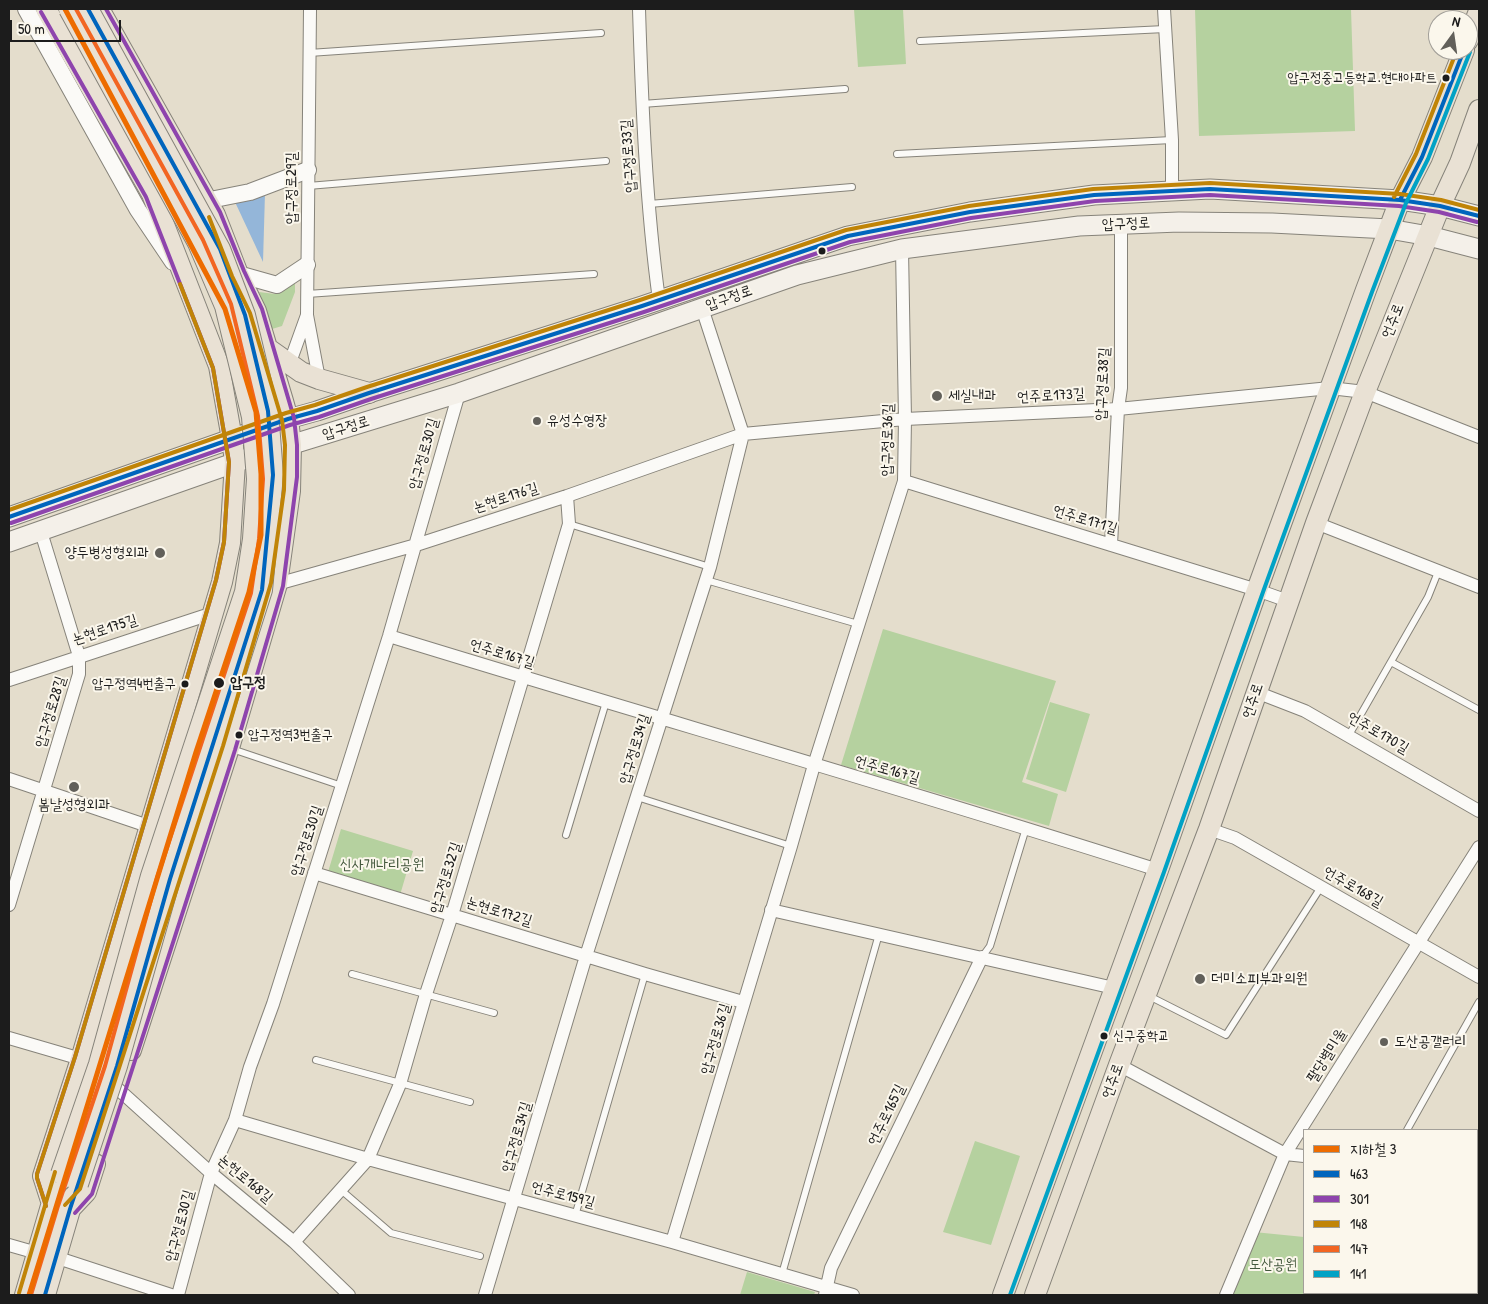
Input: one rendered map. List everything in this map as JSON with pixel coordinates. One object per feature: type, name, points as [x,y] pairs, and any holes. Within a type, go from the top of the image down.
[{"type":"main road","points":[[46,9],[152,194],[219,366],[235,462],[230,543],[222,582],[151,827],[81,1059],[43,1176],[61,1207]]},
{"type":"main road","points":[[25,1295],[46,1255],[70,1179],[99,1064],[151,876],[245,592],[253,539],[257,479],[252,417],[225,306],[198,243],[69,9]]},
{"type":"main road","points":[[70,1179],[117,1066],[170,879],[262,590],[274,475],[268,411],[245,315],[220,250],[88,9]]},
{"type":"main road","points":[[61,1207],[86,1192],[229,748],[276,590],[290,491],[291,445],[288,419],[256,311],[238,274],[215,207],[99,9]]},
{"type":"main road","name":"언주로","points":[[1003,1295],[1158,870],[1256,590],[1330,388],[1400,200],[1422,157],[1460,60]]},
{"type":"main road","name":"언주로","points":[[1035,1295],[1119,1065],[1209,829],[1288,601],[1365,392],[1440,206],[1460,163],[1479,110]]},
{"type":"main road","name":"압구정로","points":[[9,517],[288,419],[318,411],[857,234],[970,212],[1094,195],[1210,189],[1400,200],[1440,206],[1479,216]]},
{"type":"main road","name":"압구정로","points":[[9,542],[235,462],[459,393],[797,275],[902,248],[1079,226],[1180,222],[1272,223],[1389,229],[1429,236],[1479,249]]},
{"type":"main road","points":[[267,348],[289,365],[319,380],[369,393]]},
{"type":"main road","points":[[222,582],[228,592],[248,602],[263,602],[276,590]]},
{"type":"main road","points":[[210,620],[232,612],[246,616],[251,618],[260,630],[261,637]]},
{"type":"main road","points":[[45,1295],[46,1255]]},
{"type":"street","points":[[26,9],[138,210],[186,282]]},
{"type":"street","points":[[108,9],[155,88],[215,207],[250,192],[308,178]]},
{"type":"street","name":"압구정로29길","points":[[289,365],[307,314],[310,9]]},
{"type":"street","name":"압구정로33길","points":[[639,9],[642,104],[649,204],[659,300]]},
{"type":"street","points":[[1164,9],[1172,140],[1172,192]]},
{"type":"street","name":"압구정로38길","points":[[1111,545],[1118,409],[1121,388],[1121,224]]},
{"type":"street","name":"압구정로36길","points":[[672,1242],[814,765],[904,481],[905,419],[902,248]]},
{"type":"street","points":[[238,274],[277,285],[307,265]]},
{"type":"street","points":[[702,308],[743,434]]},
{"type":"street","points":[[307,314],[319,380]]},
{"type":"street","name":"언주로173길","points":[[743,434],[905,419],[1118,409],[1330,388],[1365,392],[1479,437]]},
{"type":"street","name":"압구정로30길","points":[[178,1295],[211,1173],[235,1120],[250,1067],[273,1004],[389,636],[459,393]]},
{"type":"street","name":"논현로176길","points":[[276,590],[567,496],[743,434]]},
{"type":"street","name":"압구정로34길","points":[[486,1295],[586,956],[710,567],[743,434]]},
{"type":"street","name":"언주로171길","points":[[904,481],[1288,601]]},
{"type":"street","name":"압구정로32길","points":[[294,1242],[368,1159],[400,1084],[569,524],[567,496]]},
{"type":"street","points":[[1316,523],[1479,587]]},
{"type":"street","name":"압구정로28길","points":[[9,902],[79,674],[79,656],[40,532]]},
{"type":"street","name":"논현로175길","points":[[9,680],[204,616],[210,620]]},
{"type":"street","name":"언주로167길","points":[[389,636],[1026,828],[1158,870]]},
{"type":"street","name":"언주로170길","points":[[1256,692],[1305,711],[1479,811]]},
{"type":"street","points":[[9,779],[151,827]]},
{"type":"street","name":"언주로168길","points":[[1209,829],[1235,838],[1479,977]]},
{"type":"street","name":"팔당별미울","points":[[1226,1295],[1285,1154],[1479,847]]},
{"type":"street","name":"논현로172길","points":[[314,873],[645,974],[744,1002]]},
{"type":"street","points":[[771,910],[1114,988]]},
{"type":"street","name":"언주로165길","points":[[826,1291],[831,1268],[982,958]]},
{"type":"street","points":[[9,1038],[81,1059]]},
{"type":"street","points":[[1119,1065],[1285,1154],[1303,1156]]},
{"type":"street","name":"논현로168길","points":[[118,1089],[211,1173],[294,1242],[349,1295]]},
{"type":"street","name":"언주로159길","points":[[235,1120],[368,1159],[672,1242],[782,1274],[826,1291],[852,1295]]},
{"type":"street","points":[[9,1245],[171,1295]]},
{"type":"lane","points":[[920,41],[1165,29]]},
{"type":"lane","points":[[309,53],[601,33]]},
{"type":"lane","points":[[642,104],[845,89]]},
{"type":"lane","points":[[898,154],[1172,140]]},
{"type":"lane","points":[[308,178],[606,161]]},
{"type":"lane","points":[[649,204],[852,187]]},
{"type":"lane","points":[[307,294],[594,274]]},
{"type":"lane","points":[[569,524],[710,567]]},
{"type":"lane","points":[[1349,735],[1428,597],[1438,572]]},
{"type":"lane","points":[[706,580],[858,624]]},
{"type":"lane","points":[[1391,662],[1479,710]]},
{"type":"lane","points":[[566,834],[606,702]]},
{"type":"lane","points":[[229,748],[342,786]]},
{"type":"lane","points":[[637,797],[791,846]]},
{"type":"lane","points":[[982,958],[990,946],[1026,828]]},
{"type":"lane","points":[[1146,995],[1226,1035],[1321,888]]},
{"type":"lane","points":[[782,1274],[879,934]]},
{"type":"lane","points":[[352,974],[494,1013]]},
{"type":"lane","points":[[575,1216],[645,974]]},
{"type":"lane","points":[[1408,1129],[1479,1002]]},
{"type":"lane","points":[[316,1060],[470,1102]]},
{"type":"lane","points":[[341,1190],[391,1233],[480,1256]]},
{"type":"green space","points":[[854,9],[903,9],[906,64],[858,67]]},
{"type":"green space","points":[[1195,9],[1351,9],[1355,131],[1199,136]]},
{"type":"green space","points":[[295,279],[295,292],[282,326],[272,329],[259,292],[275,294]]},
{"type":"green space","points":[[883,629],[1056,681],[1022,782],[1058,794],[1049,826],[841,765]]},
{"type":"green space","points":[[1050,702],[1090,714],[1066,792],[1026,779]]},
{"type":"green space","name":"신사개나리공원","points":[[341,829],[413,851],[400,895],[328,872]]},
{"type":"green space","points":[[975,1141],[1020,1156],[991,1245],[943,1232]]},
{"type":"green space","name":"도산공원","points":[[1254,1232],[1303,1237],[1303,1294],[1478,1294],[1479,1255],[1479,1295],[1226,1295]]},
{"type":"green space","points":[[747,1272],[815,1292],[814,1295],[740,1295]]},
{"type":"water","points":[[265,193],[263,262],[235,202]]},
{"type":"metro line","name":"3","points":[[29,1295],[196,752],[249,592],[261,535],[261,474],[256,412],[225,309],[65,9]]},
{"type":"transit line","name":"147","points":[[31,1295],[58,1206],[105,1066],[157,878],[251,593],[259,539],[263,479],[258,416],[231,304],[203,240],[76,9]]},
{"type":"transit line","name":"463","points":[[45,1295],[70,1209],[117,1066],[170,879],[262,590],[273,475],[268,411],[245,315],[220,249],[88,9]]},
{"type":"transit line","name":"301","points":[[75,1213],[92,1194],[235,750],[283,586],[297,477],[297,445],[294,418],[262,309],[220,212],[106,9]]},
{"type":"transit line","name":"301","points":[[41,12],[146,197],[213,368],[229,462],[224,542],[216,580],[75,1057],[37,1174],[46,1206]]},
{"type":"transit line","name":"148","points":[[1394,197],[1416,154],[1453,60]]},
{"type":"transit line","name":"463","points":[[1400,200],[1422,157],[1460,60]]},
{"type":"transit line","name":"141","points":[[1010,1295],[1372,292],[1406,203],[1428,159],[1467,60]]},
{"type":"transit line","name":"148","points":[[9,510],[286,413],[640,300],[846,230],[969,206],[1093,189],[1210,183],[1400,194],[1441,200],[1479,210]]},
{"type":"transit line","name":"463","points":[[9,517],[288,419],[642,306],[848,236],[970,212],[1094,195],[1210,189],[1400,200],[1440,206],[1479,216]]},
{"type":"transit line","name":"301","points":[[11,523],[290,425],[644,312],[850,242],[971,218],[1095,201],[1210,195],[1399,206],[1439,212],[1477,222]]},
{"type":"transit line","name":"148","points":[[65,1205],[80,1189],[223,746],[271,583],[284,490],[285,445],[282,420],[250,313],[232,276],[209,217]]},
{"type":"transit line","name":"148","points":[[46,1206],[37,1174],[75,1057],[216,580],[224,542],[229,462],[213,368],[180,284]]},
{"type":"transit line","name":"148","points":[[19,1293],[55,1172]]},
{"type":"place","name":"압구정중고등학교.현대아파트","points":[[1446,78]]},
{"type":"place","name":"세실내과","points":[[937,396]]},
{"type":"place","name":"유성수영장","points":[[537,421]]},
{"type":"place","name":"양두병성형외과","points":[[160,553]]},
{"type":"place","name":"압구정","points":[[219,683]]},
{"type":"place","name":"압구정역4번출구","points":[[185,684]]},
{"type":"place","name":"압구정역3번출구","points":[[239,735]]},
{"type":"place","name":"봄날성형외과","points":[[74,787]]},
{"type":"place","name":"더미소피부과의원","points":[[1200,979]]},
{"type":"place","name":"신구중학교","points":[[1104,1036]]},
{"type":"place","name":"도산공갤러리","points":[[1384,1042]]}]
